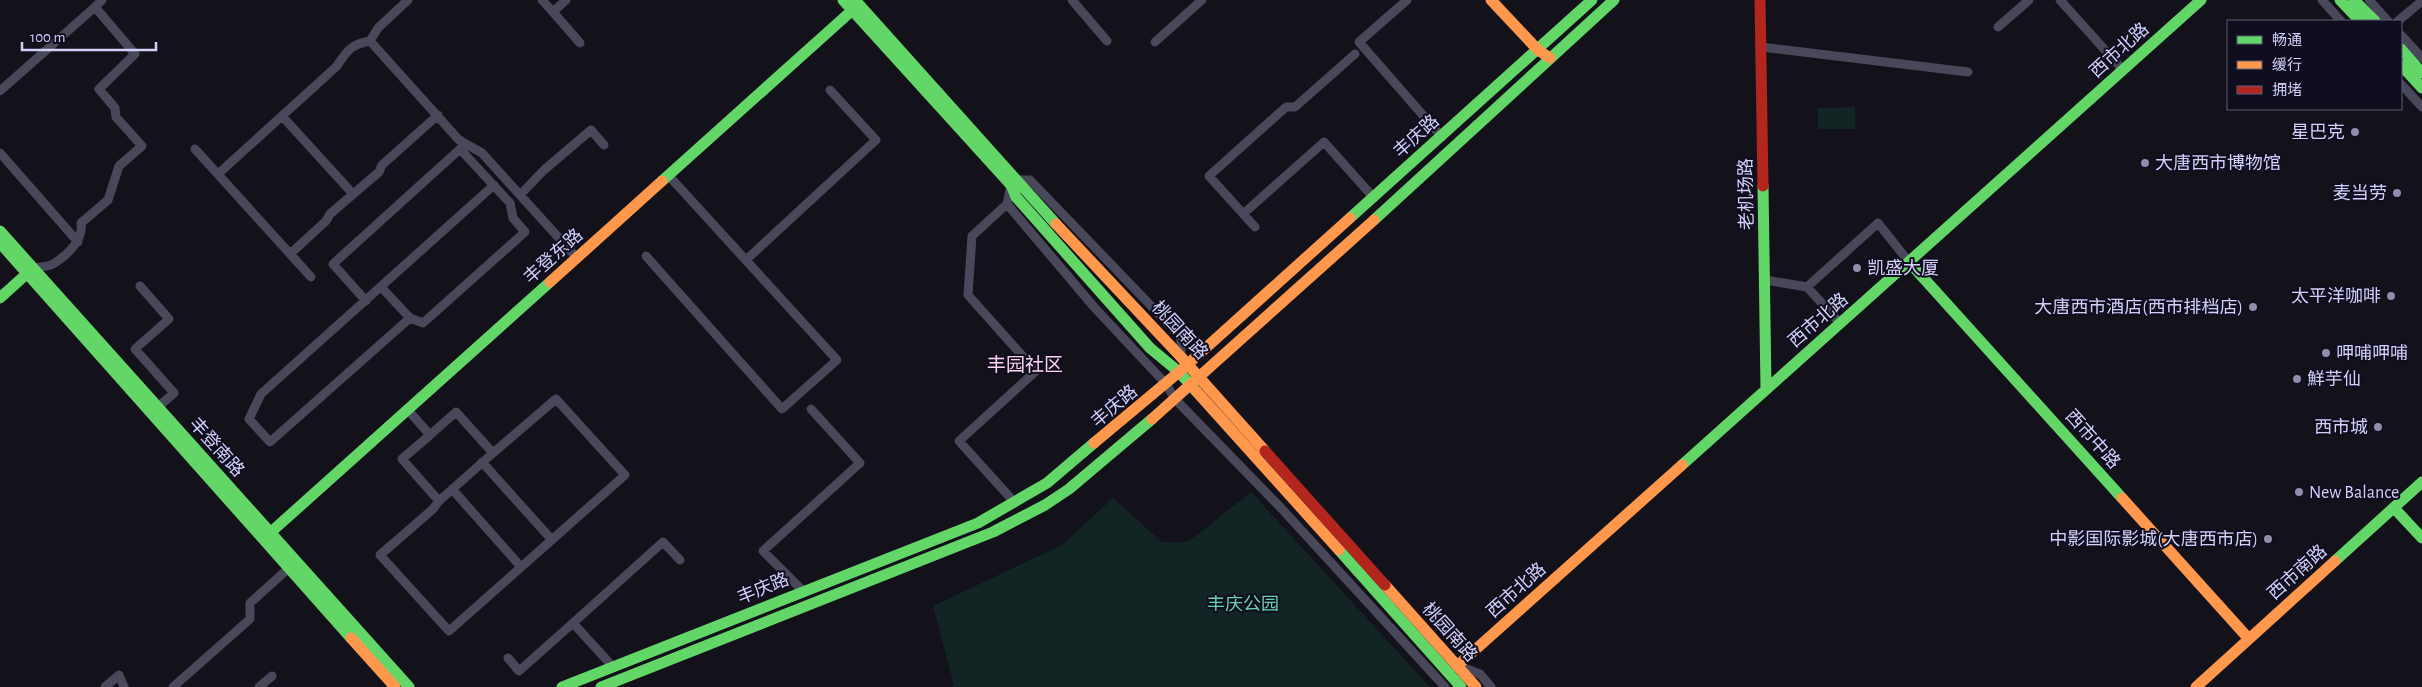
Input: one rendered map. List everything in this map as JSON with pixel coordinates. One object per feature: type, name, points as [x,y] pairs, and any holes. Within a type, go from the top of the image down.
[{"type":"street","points":[[0,91],[102,0]]},
{"type":"street","points":[[370,41],[378,28],[408,0]]},
{"type":"street","points":[[542,0],[580,43]]},
{"type":"street","points":[[553,12],[566,0]]},
{"type":"street","name":"桃园南路","points":[[843,0],[855,5],[1014,183],[1183,365],[1194,381],[1461,687]]},
{"type":"street","points":[[1072,0],[1107,41]]},
{"type":"street","points":[[1155,42],[1202,0]]},
{"type":"street","points":[[1407,0],[1359,42],[1442,137]]},
{"type":"street","points":[[1491,0],[1538,50],[1550,58]]},
{"type":"street","name":"丰庆路","points":[[562,687],[978,523],[1015,503],[1059,475],[1166,384],[1183,365],[1374,198],[1592,0]]},
{"type":"street","name":"丰庆路","points":[[601,687],[984,535],[1024,517],[1077,483],[1280,305],[1614,0]]},
{"type":"street","name":"老机场路","points":[[1760,0],[1766,388]]},
{"type":"street","points":[[1998,27],[2029,0]]},
{"type":"street","points":[[2060,0],[2123,70]]},
{"type":"street","name":"西市北路","points":[[1457,666],[2201,0]]},
{"type":"street","points":[[2322,0],[2339,20]]},
{"type":"street","points":[[2340,0],[2359,20]]},
{"type":"street","points":[[2354,0],[2374,20]]},
{"type":"street","points":[[2369,0],[2387,20]]},
{"type":"street","points":[[2399,20],[2422,1]]},
{"type":"street","name":"丰登东路","points":[[270,533],[669,176],[855,5]]},
{"type":"street","points":[[0,298],[30,271],[53,264],[78,242],[82,232],[81,223],[108,200],[119,166],[142,146],[116,117],[115,108],[98,89],[135,54],[95,7]]},
{"type":"street","points":[[2402,36],[2422,58]]},
{"type":"street","points":[[370,41],[438,114],[459,140],[482,154],[577,258]]},
{"type":"street","points":[[218,174],[338,66],[344,54],[356,43],[370,41]]},
{"type":"street","points":[[1761,47],[1968,72]]},
{"type":"street","points":[[2402,50],[2422,72]]},
{"type":"street","points":[[1255,227],[1209,176],[1286,107],[1296,107],[1355,54]]},
{"type":"street","points":[[2402,66],[2422,88]]},
{"type":"street","points":[[2402,85],[2422,107]]},
{"type":"street","points":[[746,260],[876,140],[830,90]]},
{"type":"street","points":[[290,254],[379,172],[382,165],[438,114]]},
{"type":"street","points":[[282,116],[353,194]]},
{"type":"street","points":[[520,195],[544,170],[591,130],[604,146]]},
{"type":"street","points":[[1243,214],[1324,142],[1374,198]]},
{"type":"street","points":[[195,149],[311,277]]},
{"type":"street","points":[[366,301],[333,264],[460,149],[510,203],[513,218],[525,232],[423,323],[410,318],[381,287]]},
{"type":"street","points":[[0,153],[78,242]]},
{"type":"street","points":[[646,256],[782,409],[837,360],[669,176]]},
{"type":"street","points":[[1014,183],[1007,204],[972,236],[968,295],[1036,370],[959,441],[1015,503]]},
{"type":"street","name":"桃园南路","points":[[1014,183],[1016,197],[1150,348],[1183,365]]},
{"type":"street","points":[[410,318],[270,442],[249,419],[261,394],[494,185]]},
{"type":"street","points":[[1007,204],[1094,307],[1166,384],[1175,399],[1316,545],[1445,687]]},
{"type":"street","points":[[1807,287],[1878,224],[1910,262]]},
{"type":"street","name":"丰登南路","points":[[0,231],[30,271],[395,687]]},
{"type":"street","name":"丰登南路","points":[[0,243],[30,271],[158,407],[409,687]]},
{"type":"street","name":"西市中路","points":[[1910,262],[2250,639]]},
{"type":"street","points":[[1765,280],[1807,287],[1840,323]]},
{"type":"street","points":[[140,286],[169,318],[135,349],[174,393],[158,407]]},
{"type":"street","name":"桃园南路","points":[[1194,381],[1476,687]]},
{"type":"street","points":[[556,399],[625,475],[449,631],[380,555],[433,509],[439,501],[482,462],[556,399]]},
{"type":"street","points":[[803,591],[763,551],[860,462],[811,409]]},
{"type":"street","points":[[408,410],[430,434]]},
{"type":"street","points":[[439,501],[402,459],[430,434],[456,412],[493,453]]},
{"type":"street","points":[[482,462],[552,540]]},
{"type":"street","name":"西市南路","points":[[2196,687],[2422,482]]},
{"type":"street","points":[[452,489],[521,567]]},
{"type":"street","points":[[2394,508],[2422,538]]},
{"type":"street","points":[[508,658],[519,671],[662,542],[680,560]]},
{"type":"street","points":[[174,687],[250,619],[250,603],[290,568]]},
{"type":"street","points":[[573,623],[613,667]]},
{"type":"street","points":[[1457,666],[1480,674],[1492,687]]},
{"type":"street","points":[[105,687],[119,675],[124,687]]},
{"type":"street","points":[[259,687],[272,676]]},
{"type":"green space","points":[[1855,107],[1855,129],[1818,129],[1818,108]]},
{"type":"green space","name":"丰庆公园","points":[[1251,492],[1430,687],[951,687],[954,685],[933,606],[1062,545],[1113,498],[1162,542],[1188,542]]},
{"type":"traffic: fast","points":[[843,0],[1011,185],[1016,197],[1150,348],[1179,372],[1196,391]]},
{"type":"traffic: fast","points":[[855,0],[1056,224]]},
{"type":"traffic: fast","points":[[1350,218],[1592,0]]},
{"type":"traffic: fast","points":[[1374,220],[1614,0]]},
{"type":"traffic: fast","points":[[1682,465],[2201,0]]},
{"type":"traffic: fast","points":[[2340,0],[2359,20]]},
{"type":"traffic: fast","points":[[2354,0],[2374,20]]},
{"type":"traffic: fast","points":[[662,181],[857,6]]},
{"type":"traffic: fast","points":[[2402,50],[2422,73]]},
{"type":"traffic: fast","points":[[2402,66],[2422,88]]},
{"type":"traffic: fast","points":[[1763,186],[1766,388]]},
{"type":"traffic: fast","points":[[0,231],[409,687]]},
{"type":"traffic: fast","points":[[0,243],[351,638]]},
{"type":"traffic: fast","points":[[1909,262],[2122,498]]},
{"type":"traffic: fast","points":[[0,298],[32,269]]},
{"type":"traffic: fast","points":[[270,533],[550,282]]},
{"type":"traffic: fast","points":[[601,687],[993,532],[1045,505],[1069,489],[1152,419]]},
{"type":"traffic: fast","points":[[562,687],[978,523],[1047,483],[1094,443]]},
{"type":"traffic: fast","points":[[2335,561],[2422,482]]},
{"type":"traffic: fast","points":[[2394,508],[2422,538]]},
{"type":"traffic: fast","points":[[1339,550],[1461,687]]},
{"type":"traffic: slow","points":[[1491,0],[1538,50],[1550,58]]},
{"type":"traffic: slow","points":[[550,282],[662,181]]},
{"type":"traffic: slow","points":[[1094,443],[1179,372],[1350,218]]},
{"type":"traffic: slow","points":[[1152,419],[1374,220]]},
{"type":"traffic: slow","points":[[1056,224],[1181,357],[1265,451]]},
{"type":"traffic: slow","points":[[1196,391],[1339,550]]},
{"type":"traffic: slow","points":[[1457,666],[1682,465]]},
{"type":"traffic: slow","points":[[2122,498],[2249,639]]},
{"type":"traffic: slow","points":[[2196,687],[2335,561]]},
{"type":"traffic: slow","points":[[1385,585],[1476,687]]},
{"type":"traffic: slow","points":[[351,638],[395,687]]},
{"type":"traffic: jam","points":[[1760,0],[1763,186]]},
{"type":"traffic: jam","points":[[1265,451],[1385,585]]},
{"type":"place","name":"星巴克","points":[[2355,132]]},
{"type":"place","name":"大唐西市博物馆","points":[[2145,163]]},
{"type":"place","name":"麦当劳","points":[[2397,193]]},
{"type":"place","name":"凯盛大厦","points":[[1857,268]]},
{"type":"place","name":"太平洋咖啡","points":[[2391,296]]},
{"type":"place","name":"大唐西市酒店(西市排档店)","points":[[2253,307]]},
{"type":"place","name":"呷哺呷哺","points":[[2326,353]]},
{"type":"place","name":"鮮芋仙","points":[[2297,379]]},
{"type":"place","name":"西市城","points":[[2378,427]]},
{"type":"place","name":"New Balance","points":[[2299,492]]},
{"type":"place","name":"中影国际影城(大唐西市店)","points":[[2268,539]]},
{"type":"district","name":"丰园社区","points":[[1025,364]]}]
